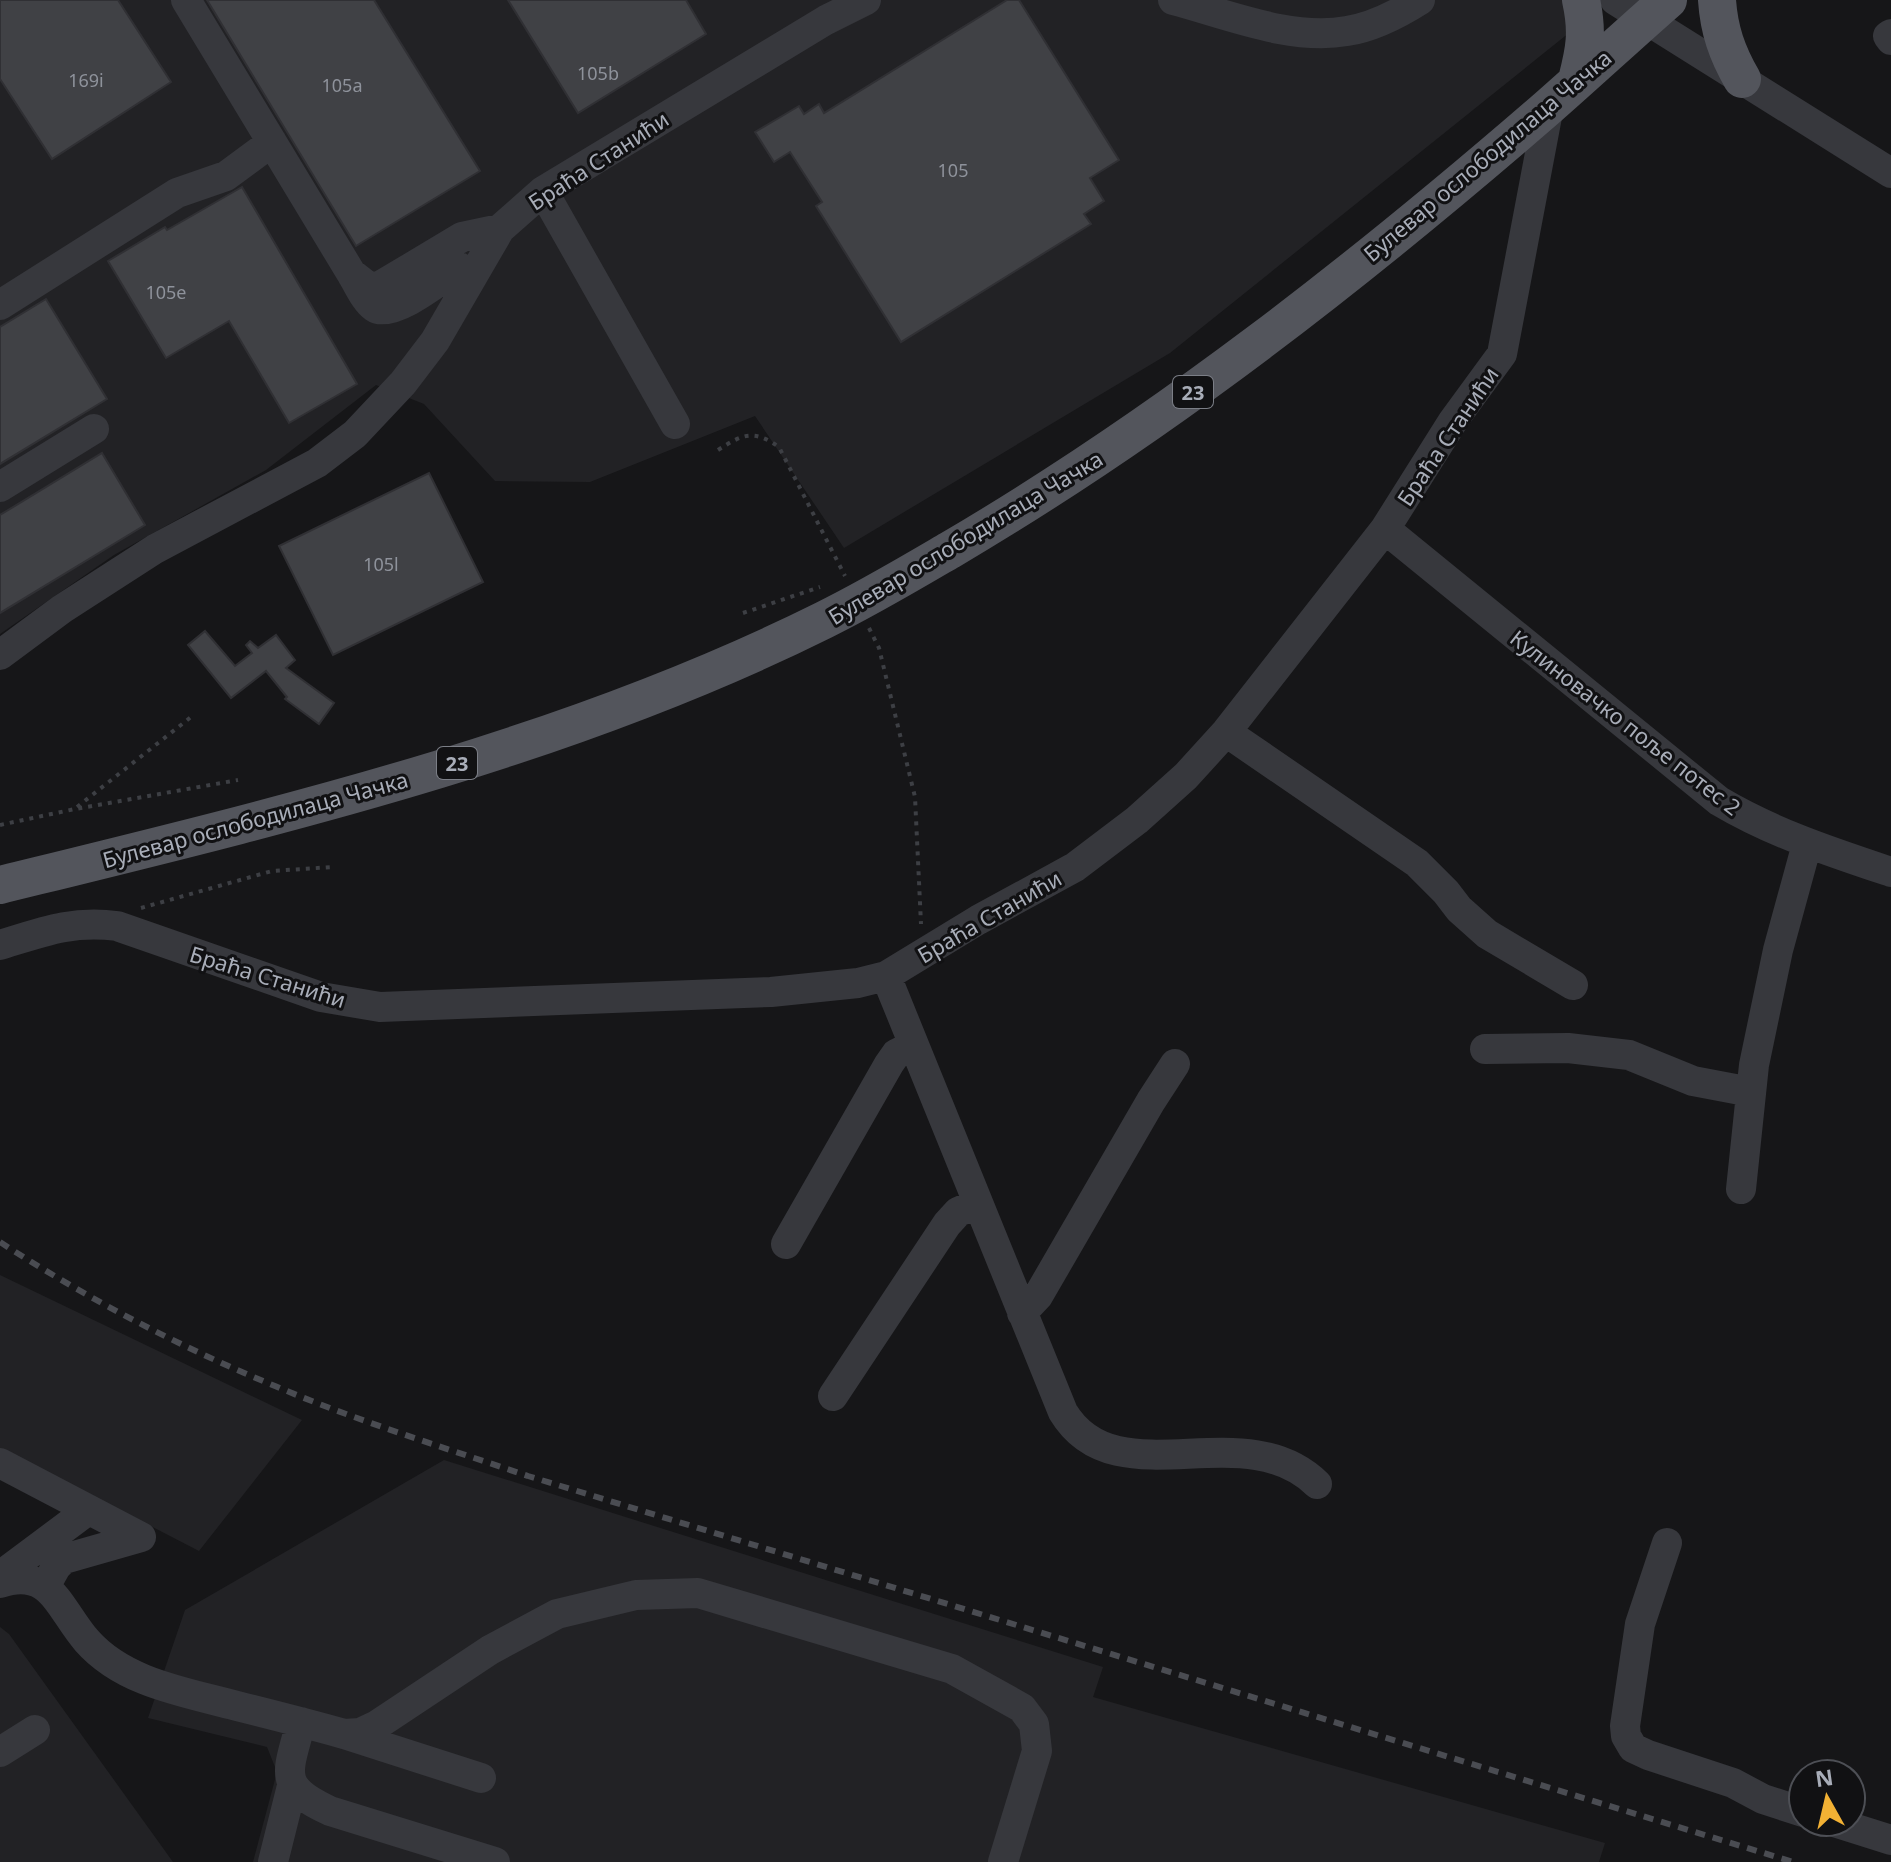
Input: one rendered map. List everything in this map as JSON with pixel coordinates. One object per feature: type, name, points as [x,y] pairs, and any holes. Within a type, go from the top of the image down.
[{"type":"main road","points":[[1577,80],[1587,30],[1581,0]]},
{"type":"main road","points":[[1717,0],[1721,36],[1742,79]]},
{"type":"main road","name":"Булевар ослободилаца Чачка","points":[[0,885],[414,777],[559,730],[757,652],[827,619],[1052,489],[1204,384],[1339,280],[1549,106],[1577,80],[1643,7]]},
{"type":"street","points":[[186,0],[373,307],[384,310],[400,306],[459,267]]},
{"type":"street","name":"Браћа Станићи","points":[[0,655],[62,609],[155,549],[317,463],[355,434],[403,383],[435,341],[500,229],[543,191],[820,10],[866,0]]},
{"type":"street","points":[[1190,2],[1309,33],[1348,31],[1388,18],[1420,0]]},
{"type":"street","points":[[1643,7],[1742,79],[1891,173]]},
{"type":"street","points":[[1891,34],[1888,36],[1891,40]]},
{"type":"street","name":"Браћа Станићи","points":[[0,945],[74,925],[117,926],[321,997],[380,1007],[771,992],[830,987],[886,976],[1075,867],[1137,820],[1186,776],[1226,732],[1385,529],[1453,421],[1502,354],[1549,106]]},
{"type":"street","points":[[0,305],[177,193],[226,176],[272,142]]},
{"type":"street","points":[[543,191],[675,424]]},
{"type":"street","points":[[351,273],[369,287],[380,286],[462,237],[500,229]]},
{"type":"street","points":[[0,487],[94,429]]},
{"type":"street","name":"Кулиновачко поље потес 2","points":[[1385,529],[1719,801],[1756,823],[1891,872]]},
{"type":"street","points":[[1226,732],[1417,863],[1487,934],[1573,985]]},
{"type":"street","points":[[1741,1189],[1751,1092],[1775,964],[1807,844]]},
{"type":"street","points":[[886,976],[1022,1313],[1063,1412],[1071,1424],[1092,1443],[1105,1449],[1148,1454],[1222,1452],[1257,1455],[1296,1467],[1317,1484]]},
{"type":"street","points":[[786,1244],[889,1064],[896,1054],[914,1045]]},
{"type":"street","points":[[1485,1049],[1568,1048],[1629,1055],[1693,1081],[1751,1092]]},
{"type":"street","points":[[1022,1313],[1038,1296],[1175,1064]]},
{"type":"street","points":[[833,1396],[947,1224],[958,1212],[978,1203]]},
{"type":"street","points":[[0,1463],[141,1537],[64,1559],[46,1585]]},
{"type":"street","points":[[0,1576],[87,1511]]},
{"type":"street","points":[[1667,1543],[1640,1624],[1626,1736],[1633,1748],[1648,1755],[1733,1783],[1763,1799],[1787,1807]]},
{"type":"street","points":[[0,1583],[33,1578],[46,1585],[86,1640],[104,1657],[132,1674],[167,1687],[344,1734],[481,1778]]},
{"type":"street","points":[[344,1734],[360,1733],[377,1725],[490,1650],[557,1614],[636,1595],[698,1593],[952,1669],[1022,1708],[1034,1724],[1037,1751],[1003,1862]]},
{"type":"street","points":[[273,1862],[292,1786],[289,1767],[301,1722]]},
{"type":"street","points":[[0,1752],[35,1730]]},
{"type":"street","points":[[292,1786],[306,1800],[330,1811],[495,1862]]},
{"type":"street","points":[[1867,1832],[1891,1840]]},
{"type":"path","points":[[718,450],[739,437],[751,434],[766,438],[779,447],[850,587]]},
{"type":"path","points":[[743,613],[824,586]]},
{"type":"path","points":[[868,624],[879,648],[915,797],[921,926],[934,947]]},
{"type":"path","points":[[75,809],[191,717]]},
{"type":"path","points":[[0,825],[238,780]]},
{"type":"path","points":[[135,910],[272,871],[333,867]]},
{"type":"shaded area","points":[[0,0],[1610,0],[1170,353],[844,548],[755,416],[590,482],[495,481],[424,404],[376,385],[266,470],[114,555],[0,634]]},
{"type":"shaded area","points":[[0,1275],[302,1420],[199,1551],[0,1448]]},
{"type":"shaded area","points":[[444,1460],[1103,1667],[1093,1697],[1605,1843],[1599,1862],[253,1862],[277,1772],[267,1747],[148,1718],[185,1610]]},
{"type":"shaded area","points":[[0,1627],[9,1634],[173,1862],[0,1862]]},
{"type":"building","points":[[0,0],[118,0],[171,82],[52,159],[0,79]]},
{"type":"building","points":[[207,0],[374,0],[480,171],[356,246]]},
{"type":"building","points":[[508,0],[686,0],[706,34],[578,113]]},
{"type":"building","points":[[1007,0],[1019,0],[1119,160],[1090,178],[1104,201],[1084,214],[1091,224],[901,342],[816,206],[822,202],[790,152],[774,162],[755,132],[799,106],[804,114],[819,104],[824,113]]},
{"type":"building","points":[[242,187],[357,384],[289,423],[229,321],[166,358],[108,261]]},
{"type":"building","points":[[46,299],[107,399],[0,464],[0,327]]},
{"type":"building","points":[[102,453],[145,525],[0,613],[0,515]]},
{"type":"building","points":[[429,473],[483,582],[333,655],[279,546]]},
{"type":"building","points":[[205,631],[235,666],[252,653],[246,645],[250,641],[258,648],[276,635],[295,660],[286,668],[334,703],[319,724],[285,699],[287,697],[266,671],[231,698],[188,645]]},
{"type":"railway","points":[[0,1242],[100,1302],[204,1355],[306,1399],[400,1433],[528,1476],[1793,1862]]}]
